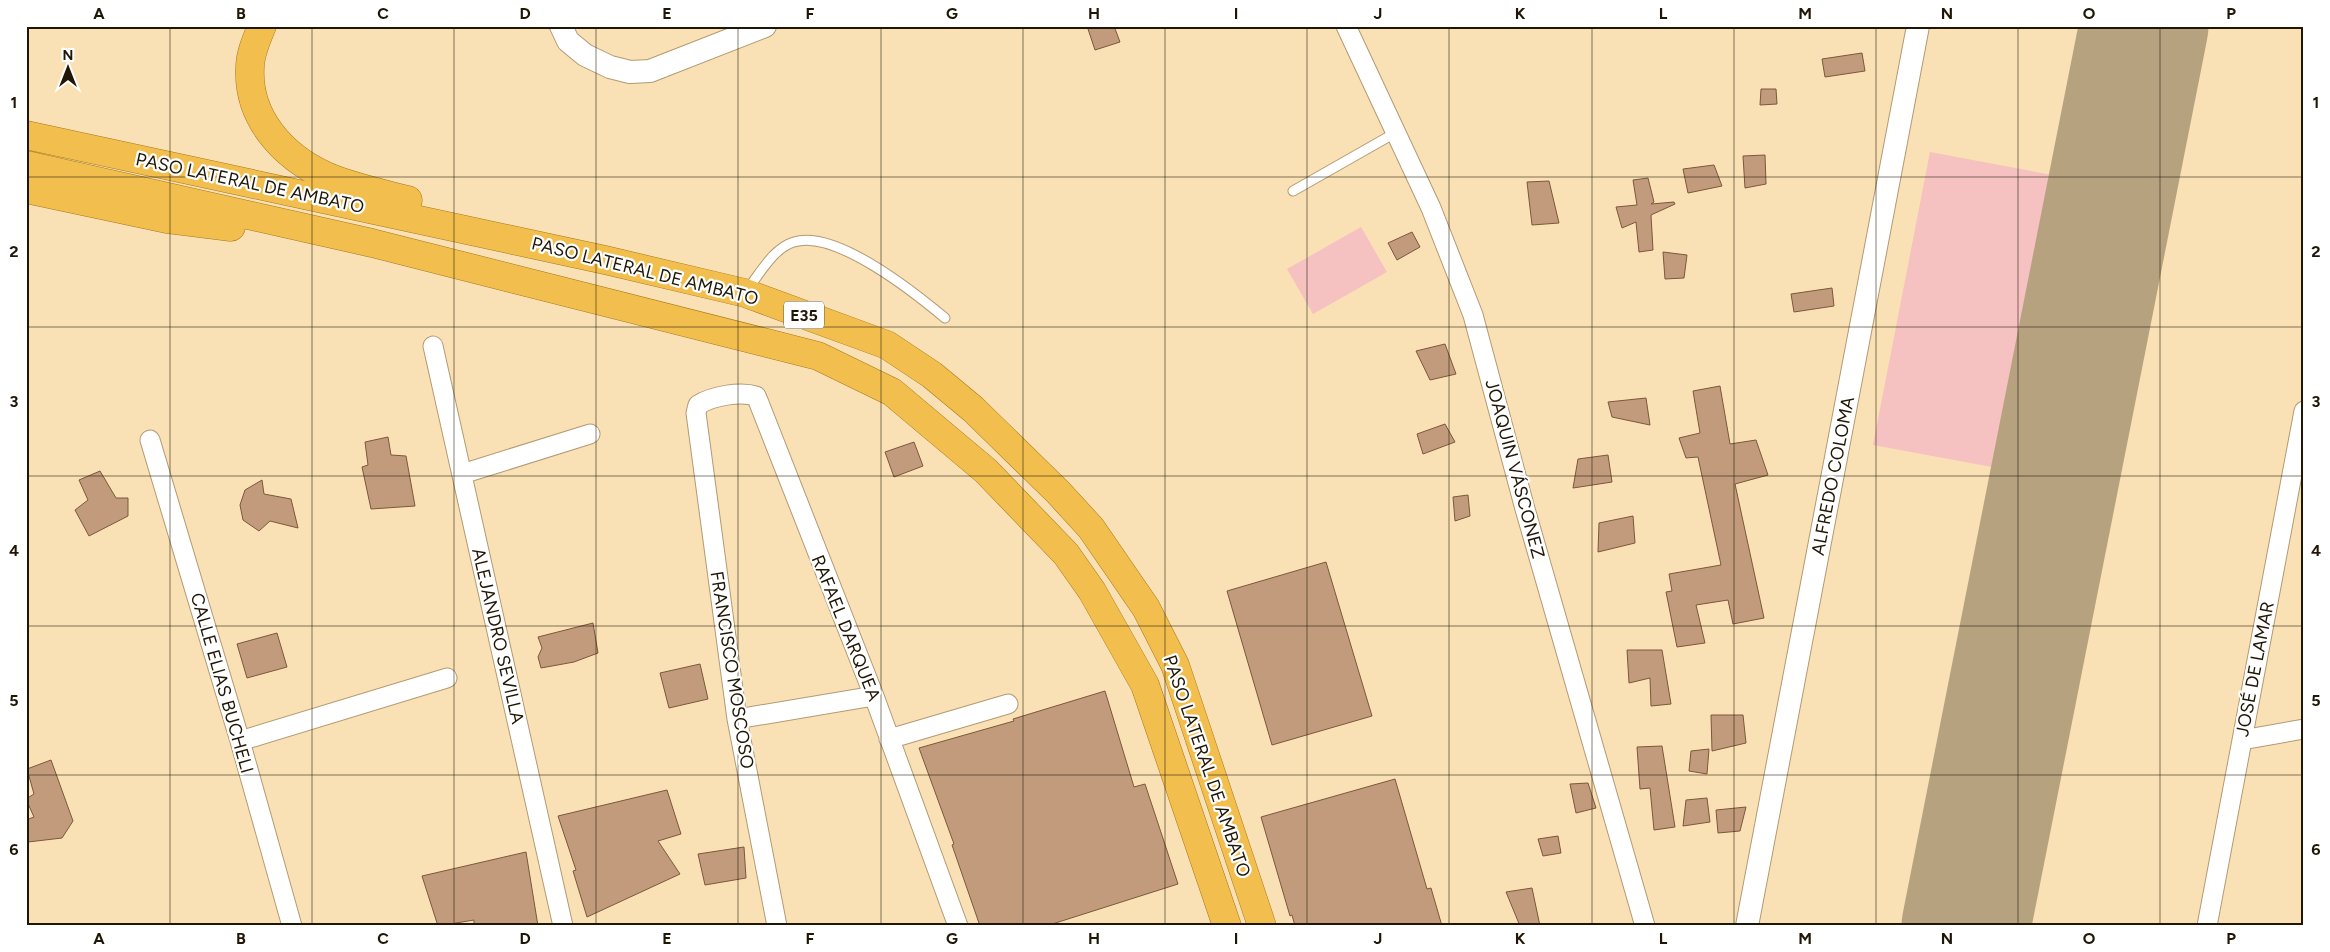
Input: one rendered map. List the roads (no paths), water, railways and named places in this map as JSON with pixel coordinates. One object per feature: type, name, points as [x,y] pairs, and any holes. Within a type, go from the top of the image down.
[{"type":"highway","points":[[262,26],[250,66],[253,102],[268,131],[294,158],[327,176],[605,260]]},
{"type":"highway","name":"PASO LATERAL DE AMBATO","points":[[26,135],[605,260],[745,293],[886,346],[932,376],[973,409],[1058,492],[1091,528],[1146,608],[1175,665],[1262,926]]},
{"type":"highway","name":"PASO LATERAL DE AMBATO","points":[[26,165],[372,243],[818,356],[892,392],[986,471],[1066,554],[1092,591],[1146,685],[1227,926]]},
{"type":"highway","points":[[26,189],[167,219],[372,243]]},
{"type":"street","points":[[562,26],[568,40],[585,55],[610,67],[630,72],[650,71],[764,26]]},
{"type":"street","name":"JOAQUIN VÁSCONEZ","points":[[1346,26],[1431,208],[1473,314],[1525,509],[1645,926]]},
{"type":"street","name":"ALFREDO COLOMA","points":[[1747,926],[1918,26]]},
{"type":"street","name":"ALEJANDRO SEVILLA","points":[[433,346],[563,926]]},
{"type":"street","name":"RAFAEL DARQUEA","points":[[696,413],[698,405],[706,400],[747,394],[756,396],[874,696],[958,926]]},
{"type":"street","name":"JOSÉ DE LAMAR","points":[[2206,926],[2304,411]]},
{"type":"street","name":"FRANCISCO MOSCOSO","points":[[696,413],[737,719],[777,926]]},
{"type":"street","points":[[462,474],[590,434]]},
{"type":"street","name":"CALLE ELIAS BUCHELI","points":[[150,440],[240,741],[292,926]]},
{"type":"street","points":[[240,741],[447,678]]},
{"type":"street","points":[[737,719],[874,696]]},
{"type":"street","points":[[889,739],[1008,704]]},
{"type":"street","points":[[2242,740],[2304,729]]},
{"type":"lane","points":[[1293,191],[1395,133]]},
{"type":"lane","points":[[745,293],[777,252],[794,242],[818,240],[864,260],[912,290],[945,318]]}]
